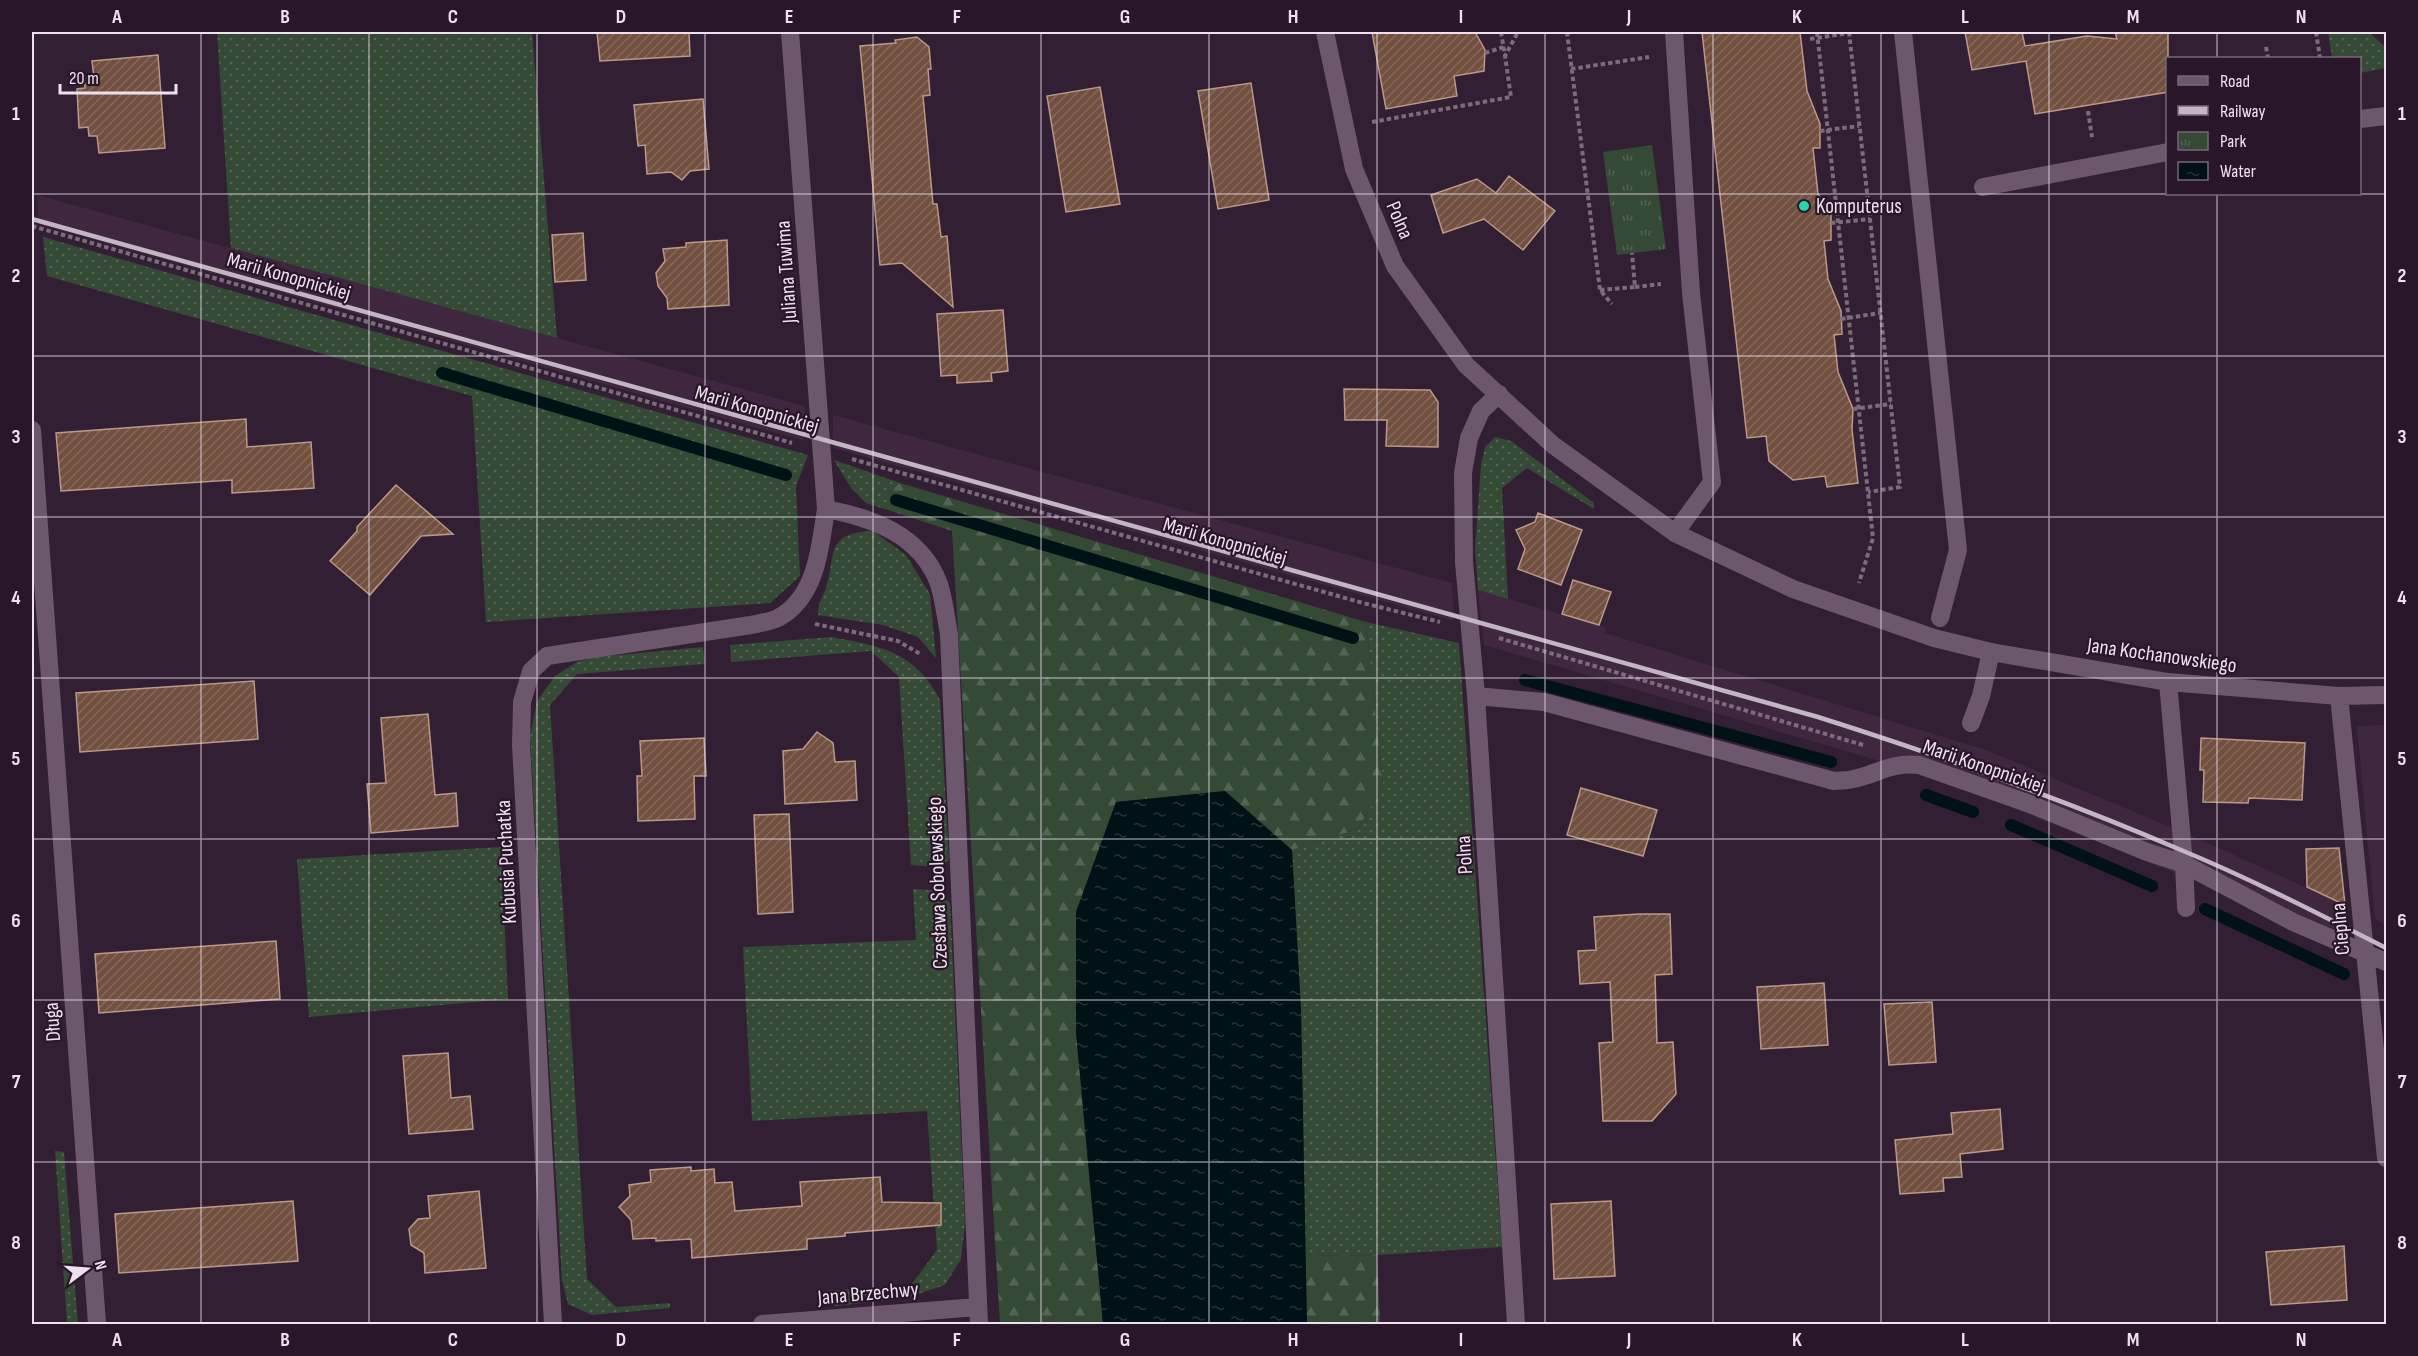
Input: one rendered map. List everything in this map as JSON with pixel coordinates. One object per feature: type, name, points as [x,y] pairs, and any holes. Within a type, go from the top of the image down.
[{"type":"street","name":"Juliana Tuwima","points":[[790,32],[826,509]]},
{"type":"street","name":"Polna","points":[[1325,32],[1354,169],[1395,266],[1466,365],[1553,445],[1675,533],[1793,590],[1934,638]]},
{"type":"street","points":[[1674,32],[1691,293],[1712,482],[1675,533]]},
{"type":"street","points":[[1902,32],[1958,550],[1940,618]]},
{"type":"street","points":[[2361,119],[2386,116]]},
{"type":"street","points":[[1983,187],[2166,152]]},
{"type":"street","name":"Polna","points":[[1499,394],[1481,411],[1469,438],[1463,473],[1464,562],[1476,696],[1516,1324]]},
{"type":"street","name":"Długa","points":[[32,430],[97,1324]]},
{"type":"street","name":"Kubusia Puchatka","points":[[552,1324],[521,745],[522,702],[531,671],[547,656],[751,625],[777,618],[792,607],[809,584],[818,563],[826,509]]},
{"type":"street","name":"Czesława Sobolewskiego","points":[[826,509],[857,515],[903,536],[930,564],[940,586],[949,634],[978,1316]]},
{"type":"street","name":"Jana Kochanowskiego","points":[[1934,638],[1991,652],[2168,682],[2339,696],[2386,695]]},
{"type":"street","points":[[1971,723],[1982,696],[1991,652]]},
{"type":"street","points":[[2168,682],[2186,908]]},
{"type":"street","name":"Marii Konopnickiej","points":[[1476,696],[1544,702],[1834,781],[1853,779],[1904,763],[1919,765],[2030,804],[2147,852],[2184,864],[2293,922],[2386,962]]},
{"type":"street","name":"Cieplna","points":[[2339,696],[2364,951],[2382,1097],[2386,1158]]},
{"type":"street","name":"Jana Brzechwy","points":[[762,1324],[978,1316]]},
{"type":"path","points":[[1368,123],[1511,97],[1501,32]]},
{"type":"path","points":[[1506,56],[1518,32]]},
{"type":"path","points":[[1567,32],[1600,290],[1612,304]]},
{"type":"path","points":[[1817,32],[1839,223],[1856,409],[1873,538],[1857,590]]},
{"type":"path","points":[[1810,39],[1849,32],[1900,487],[1868,492]]},
{"type":"path","points":[[2316,32],[2320,57]]},
{"type":"path","points":[[2266,47],[2268,57]]},
{"type":"path","points":[[1485,53],[1504,48]]},
{"type":"path","points":[[1571,69],[1676,53]]},
{"type":"path","points":[[2088,111],[2093,144]]},
{"type":"path","points":[[1820,131],[1859,126]]},
{"type":"path","points":[[1831,224],[1870,219]]},
{"type":"path","name":"Marii Konopnickiej","points":[[32,226],[1352,600],[1471,630],[1863,745],[1884,768]]},
{"type":"path","points":[[1600,290],[1635,287],[1632,253]]},
{"type":"path","points":[[1841,319],[1880,313]]},
{"type":"path","points":[[1856,409],[1891,404]]},
{"type":"path","points":[[792,607],[816,624],[898,641],[928,659],[951,681]]},
{"type":"shaded area","points":[[37,195],[805,406],[804,441],[39,224]]},
{"type":"shaded area","points":[[833,415],[1452,583],[1454,621],[833,448]]},
{"type":"shaded area","points":[[1478,590],[1605,627],[1605,633],[1986,750],[2192,836],[2345,905],[2348,955],[2194,881],[1941,779],[1484,645]]},
{"type":"shaded area","points":[[2386,725],[2386,926],[2375,919],[2357,726]]},
{"type":"green space","points":[[217,32],[532,32],[557,338],[231,248]]},
{"type":"green space","points":[[2328,32],[2369,32],[2386,48],[2386,68],[2361,73],[2361,57],[2332,57]]},
{"type":"green space","points":[[1652,145],[1666,249],[1617,255],[1603,152]]},
{"type":"green space","points":[[43,237],[808,455],[796,486],[800,576],[770,603],[486,622],[472,396],[47,276]]},
{"type":"green space","points":[[1495,437],[1511,441],[1594,503],[1594,509],[1527,468],[1502,488],[1508,599],[1478,590],[1475,550],[1481,465],[1485,447]]},
{"type":"green space","points":[[834,460],[900,483],[889,492],[891,511],[866,503],[851,488]]},
{"type":"green space","points":[[900,483],[1366,622],[1383,785],[1358,829],[1292,850],[1225,791],[1116,802],[1076,912],[1076,1032],[1103,1324],[1000,1324],[952,531],[891,511],[889,492]]},
{"type":"green space","points":[[873,531],[906,555],[930,594],[936,658],[918,637],[883,625],[818,615],[819,604],[826,588],[835,548],[839,541],[857,533]]},
{"type":"green space","points":[[1366,622],[1459,643],[1502,1247],[1377,1255],[1305,1256],[1301,1010],[1292,850],[1358,829],[1383,785]]},
{"type":"green space","points":[[831,637],[880,648],[907,661],[930,684],[940,700],[949,860],[939,867],[911,865],[899,677],[871,651],[731,662],[730,645]]},
{"type":"green space","points":[[703,647],[705,664],[577,674],[550,705],[587,1279],[616,1307],[670,1303],[670,1308],[592,1315],[568,1304],[562,1280],[530,737],[537,701],[555,676],[577,662],[596,657]]},
{"type":"green space","points":[[501,847],[508,999],[309,1017],[297,859]]},
{"type":"green space","points":[[913,889],[937,890],[950,903],[965,1224],[961,1259],[945,1285],[906,1298],[835,1306],[824,1291],[911,1285],[937,1250],[927,1111],[752,1121],[743,947],[916,940]]},
{"type":"green space","points":[[55,1151],[64,1152],[78,1324],[67,1324]]},
{"type":"green space","points":[[1377,1255],[1380,1324],[1307,1324],[1305,1256]]},
{"type":"water","points":[[1225,791],[1292,850],[1301,1010],[1307,1324],[1103,1324],[1076,1032],[1076,912],[1116,802]]},
{"type":"building","points":[[597,32],[689,32],[690,56],[600,61]]},
{"type":"building","points":[[1372,32],[1475,32],[1485,50],[1484,71],[1454,76],[1457,96],[1386,109]]},
{"type":"building","points":[[1702,32],[1800,32],[1807,91],[1820,124],[1820,148],[1813,148],[1818,194],[1831,215],[1831,240],[1824,241],[1828,279],[1841,311],[1842,334],[1834,335],[1838,372],[1853,409],[1852,429],[1858,483],[1827,487],[1825,476],[1793,480],[1769,461],[1766,436],[1747,438]]},
{"type":"building","points":[[1965,32],[2022,32],[2025,46],[2087,36],[2117,39],[2115,32],[2168,32],[2166,92],[2035,114],[2026,61],[1972,70]]},
{"type":"building","points":[[917,37],[929,47],[930,95],[923,96],[933,204],[937,204],[941,237],[947,236],[953,307],[902,263],[880,265],[860,46],[896,43],[895,40]]},
{"type":"building","points":[[158,55],[165,148],[99,153],[97,136],[89,136],[88,127],[79,128],[77,89],[85,88],[84,79],[94,78],[92,61]]},
{"type":"building","points":[[1251,83],[1269,200],[1218,209],[1198,91]]},
{"type":"building","points":[[1100,87],[1120,204],[1066,212],[1047,96]]},
{"type":"building","points":[[703,99],[709,169],[690,171],[682,180],[671,172],[647,174],[645,145],[638,146],[634,105]]},
{"type":"building","points":[[1509,176],[1555,211],[1523,250],[1484,219],[1443,233],[1431,195],[1477,179],[1496,193]]},
{"type":"building","points":[[583,233],[586,280],[555,282],[552,235]]},
{"type":"building","points":[[727,240],[729,305],[668,309],[667,298],[658,286],[656,273],[665,261],[663,249],[686,247],[686,243]]},
{"type":"building","points":[[1003,310],[1008,371],[991,373],[992,381],[957,383],[957,375],[941,376],[937,314]]},
{"type":"building","points":[[1344,389],[1430,390],[1438,402],[1438,447],[1386,446],[1387,420],[1345,420]]},
{"type":"building","points":[[246,419],[247,447],[311,442],[314,488],[232,493],[232,480],[61,491],[56,433]]},
{"type":"building","points":[[396,485],[453,534],[421,536],[370,595],[330,561],[357,531],[357,527]]},
{"type":"building","points":[[1538,513],[1582,530],[1561,585],[1518,569],[1525,549],[1516,530],[1535,522]]},
{"type":"building","points":[[1573,580],[1611,592],[1599,625],[1562,614]]},
{"type":"building","points":[[254,681],[258,739],[80,752],[76,693]]},
{"type":"building","points":[[428,714],[435,795],[456,793],[458,826],[371,833],[367,784],[386,783],[381,718]]},
{"type":"building","points":[[817,732],[833,743],[835,762],[855,761],[857,800],[785,804],[783,751],[803,749]]},
{"type":"building","points":[[704,738],[706,776],[694,776],[695,819],[638,821],[637,776],[642,776],[640,741]]},
{"type":"building","points":[[2201,738],[2305,743],[2302,800],[2249,798],[2248,803],[2203,802],[2204,770],[2200,770]]},
{"type":"building","points":[[1581,788],[1657,810],[1643,856],[1567,835]]},
{"type":"building","points":[[789,814],[793,912],[758,914],[754,815]]},
{"type":"building","points":[[2339,848],[2345,905],[2307,887],[2306,849]]},
{"type":"building","points":[[1670,914],[1672,974],[1655,975],[1657,1043],[1673,1042],[1676,1094],[1652,1121],[1603,1121],[1599,1043],[1613,1042],[1610,982],[1580,984],[1578,951],[1596,950],[1594,917]]},
{"type":"building","points":[[276,941],[280,999],[99,1013],[95,954]]},
{"type":"building","points":[[1824,983],[1828,1045],[1761,1049],[1757,987]]},
{"type":"building","points":[[1932,1002],[1936,1062],[1889,1065],[1884,1004]]},
{"type":"building","points":[[448,1053],[451,1098],[470,1096],[473,1129],[409,1134],[403,1056]]},
{"type":"building","points":[[2000,1109],[2003,1149],[1960,1154],[1962,1177],[1943,1178],[1944,1191],[1900,1194],[1895,1140],[1953,1134],[1951,1113]]},
{"type":"building","points":[[691,1167],[691,1171],[714,1169],[715,1183],[732,1182],[735,1211],[802,1206],[800,1182],[880,1177],[882,1202],[941,1203],[941,1225],[845,1233],[845,1236],[807,1239],[807,1249],[692,1258],[691,1239],[656,1241],[656,1238],[633,1239],[631,1220],[619,1207],[630,1196],[629,1185],[651,1182],[650,1170]]},
{"type":"building","points":[[479,1191],[486,1268],[425,1273],[424,1253],[411,1245],[409,1229],[418,1219],[430,1218],[428,1196]]},
{"type":"building","points":[[293,1201],[298,1261],[119,1273],[115,1214]]},
{"type":"building","points":[[1611,1201],[1615,1276],[1554,1279],[1551,1204]]},
{"type":"building","points":[[2344,1246],[2347,1300],[2271,1305],[2266,1252]]},
{"type":"waterway","points":[[442,373],[786,475]]},
{"type":"waterway","points":[[896,500],[1353,638]]},
{"type":"waterway","points":[[1525,680],[1831,762]]},
{"type":"waterway","points":[[1926,795],[1973,812]]},
{"type":"waterway","points":[[2011,825],[2152,886]]},
{"type":"waterway","points":[[2205,909],[2344,974]]},
{"type":"railway","points":[[32,219],[1818,717],[2001,779],[2136,831],[2259,885],[2386,948]]},
{"type":"place","name":"Komputerus","points":[[1804,206]]}]
